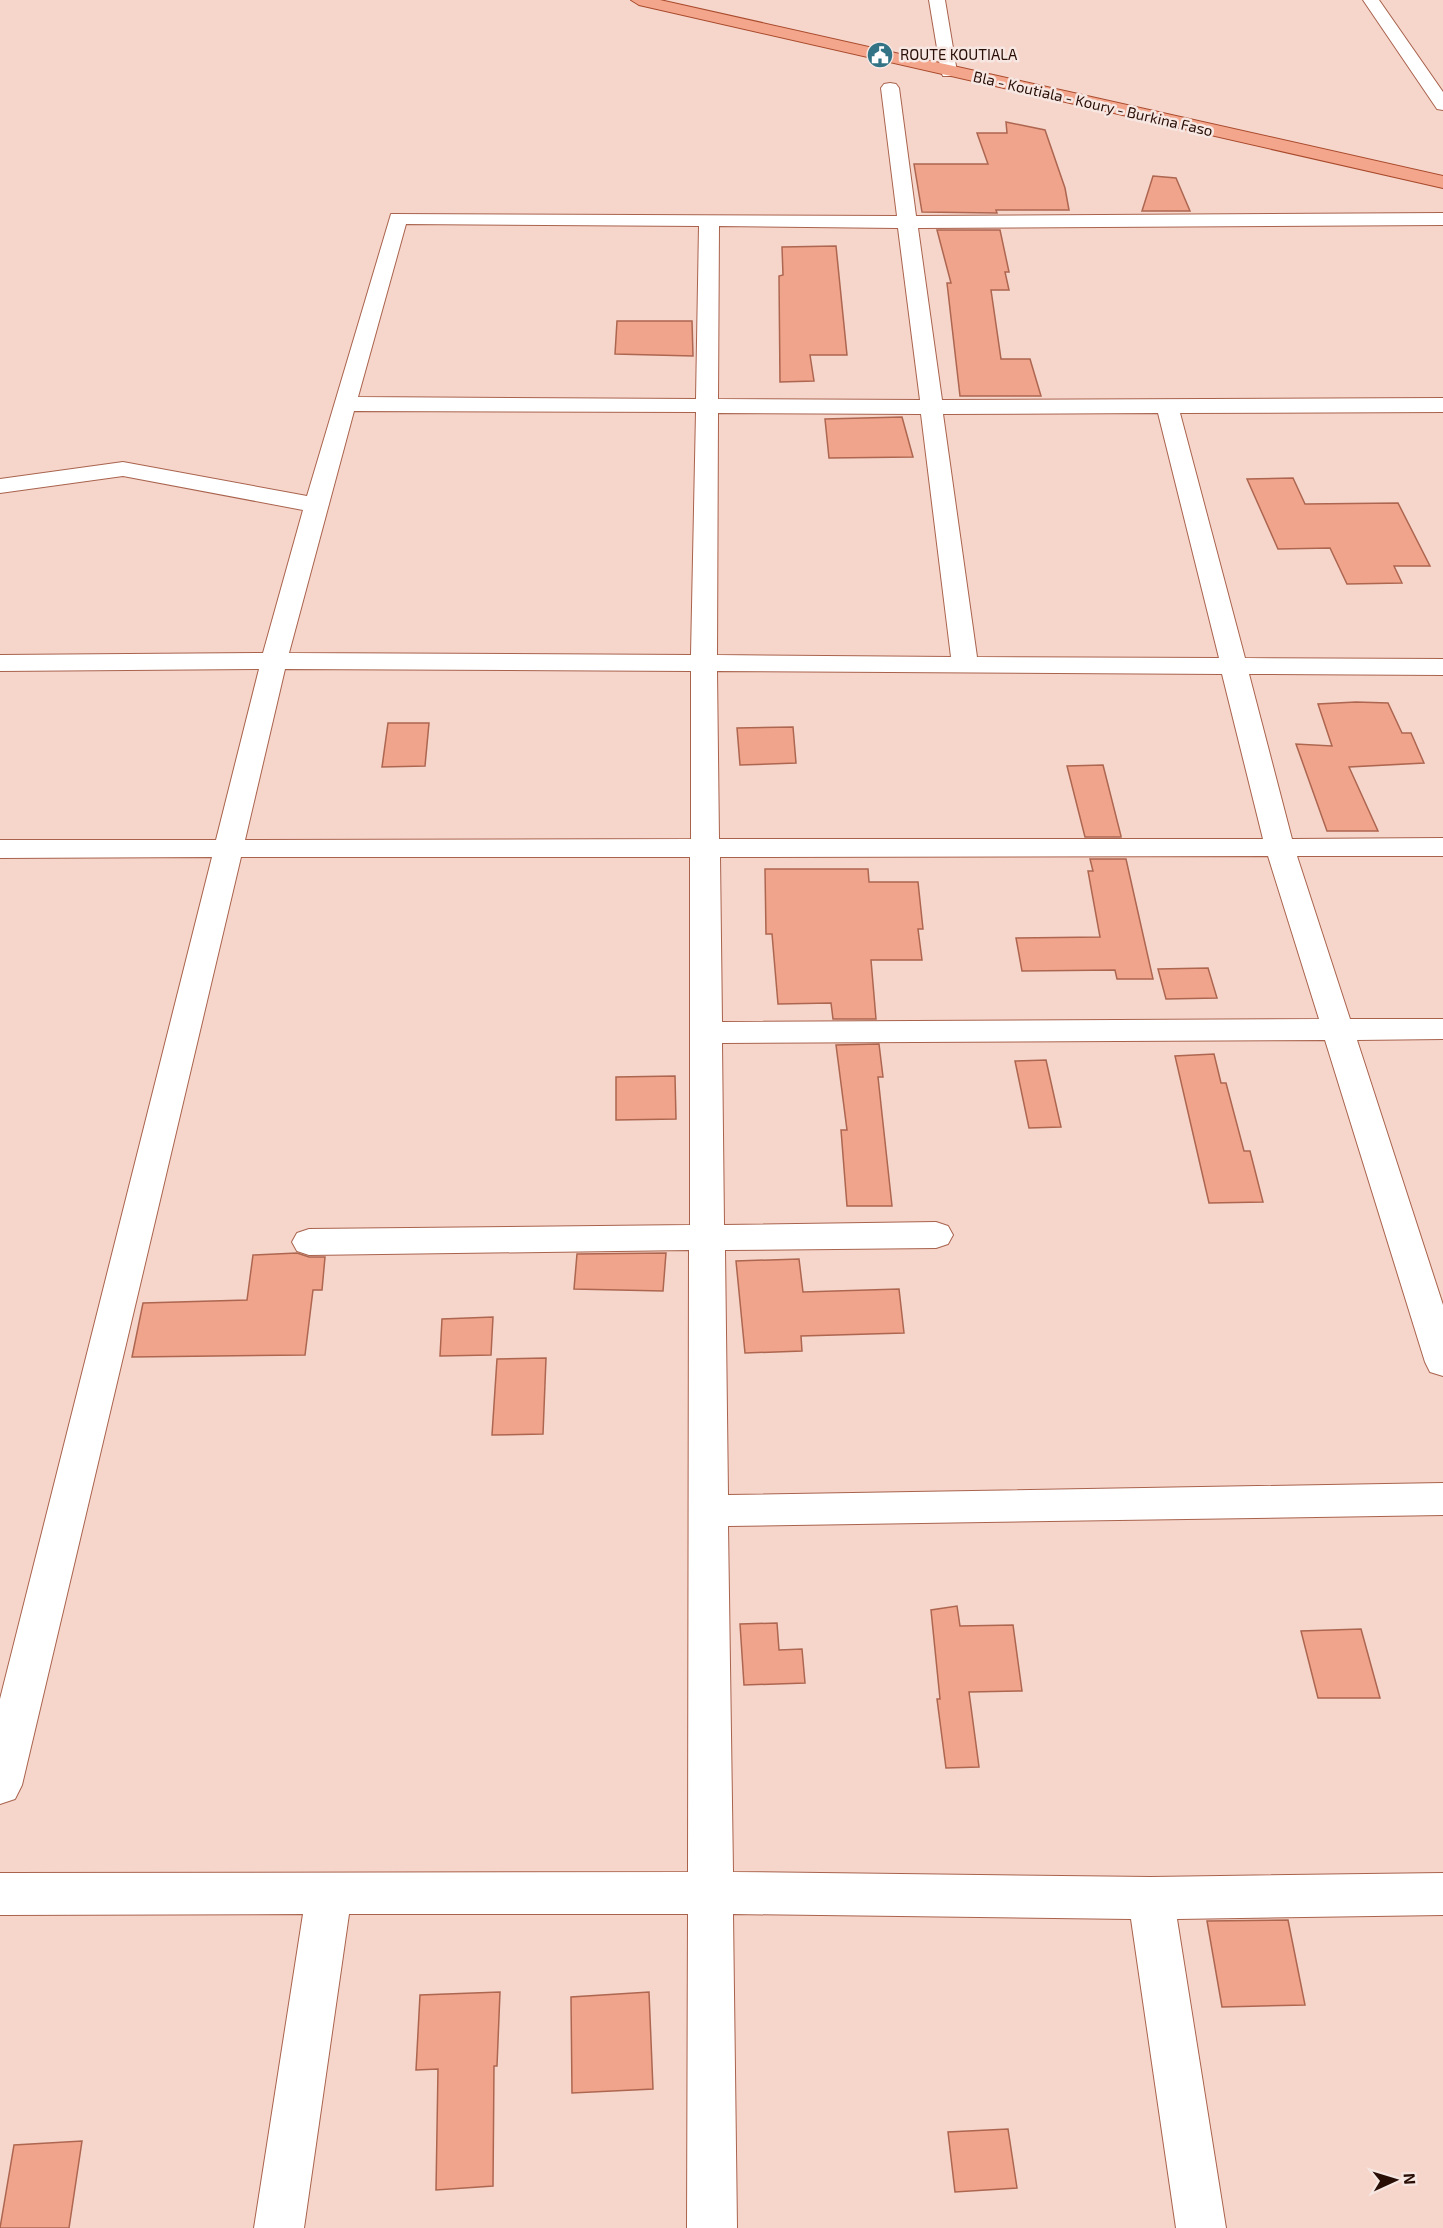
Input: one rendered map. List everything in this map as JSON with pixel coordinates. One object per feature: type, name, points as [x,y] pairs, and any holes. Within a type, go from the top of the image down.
[{"type":"main road","name":"Bla - Koutiala - Koury - Burkina Faso","points":[[639,0],[1443,182]]},
{"type":"street","points":[[937,0],[949,72]]},
{"type":"street","points":[[1371,0],[1443,105]]},
{"type":"street","points":[[890,88],[965,665]]},
{"type":"street","points":[[0,1785],[274,662],[398,218],[907,222],[1443,219]]},
{"type":"street","points":[[709,220],[704,664],[712,2228]]},
{"type":"street","points":[[345,404],[932,407],[1443,405]]},
{"type":"street","points":[[1167,406],[1280,847],[1443,1362]]},
{"type":"street","points":[[0,486],[123,469],[316,505]]},
{"type":"street","points":[[0,663],[274,662],[1443,668]]},
{"type":"street","points":[[0,849],[1443,847]]},
{"type":"street","points":[[706,1033],[1443,1029]]},
{"type":"street","points":[[309,1242],[936,1234]]},
{"type":"street","points":[[709,1511],[1443,1499]]},
{"type":"street","points":[[0,1894],[711,1893],[1151,1898],[1443,1894]]},
{"type":"street","points":[[279,2228],[329,1894]]},
{"type":"street","points":[[1151,1898],[1201,2228]]},
{"type":"building","points":[[1006,122],[1045,130],[1065,188],[1069,210],[996,210],[997,213],[922,212],[914,164],[988,164],[977,133],[1007,133]]},
{"type":"building","points":[[1153,176],[1176,178],[1190,211],[1142,211]]},
{"type":"building","points":[[937,230],[1000,230],[1009,272],[1005,272],[1009,290],[991,290],[1001,359],[1030,359],[1041,396],[960,396],[947,283],[951,283]]},
{"type":"building","points":[[836,246],[847,355],[810,355],[814,381],[780,382],[779,276],[783,275],[782,247]]},
{"type":"building","points":[[617,321],[692,321],[693,356],[615,354]]},
{"type":"building","points":[[902,417],[913,457],[829,458],[825,419]]},
{"type":"building","points":[[1293,478],[1305,504],[1398,503],[1430,566],[1394,566],[1402,583],[1347,584],[1330,548],[1278,549],[1247,479]]},
{"type":"building","points":[[1388,703],[1402,733],[1411,733],[1424,763],[1349,767],[1378,831],[1327,831],[1296,744],[1332,746],[1318,704]]},
{"type":"building","points":[[388,723],[429,723],[425,766],[382,767]]},
{"type":"building","points":[[793,727],[796,763],[740,765],[737,728]]},
{"type":"building","points":[[1103,765],[1121,837],[1085,837],[1067,766]]},
{"type":"building","points":[[1090,859],[1126,859],[1153,979],[1117,979],[1115,970],[1022,971],[1016,938],[1100,937],[1088,871],[1093,871]]},
{"type":"building","points":[[765,869],[868,869],[869,882],[918,882],[923,929],[918,929],[922,960],[871,960],[876,1019],[833,1019],[831,1003],[778,1004],[772,934],[766,934]]},
{"type":"building","points":[[1208,968],[1217,998],[1166,999],[1158,969]]},
{"type":"building","points":[[879,1044],[883,1077],[878,1077],[892,1206],[847,1206],[841,1130],[847,1130],[836,1045]]},
{"type":"building","points":[[1214,1054],[1221,1083],[1226,1083],[1244,1151],[1250,1151],[1263,1202],[1209,1203],[1175,1056]]},
{"type":"building","points":[[1046,1060],[1061,1127],[1029,1128],[1015,1061]]},
{"type":"building","points":[[675,1076],[676,1119],[616,1120],[616,1077]]},
{"type":"building","points":[[297,1253],[309,1257],[325,1257],[322,1290],[313,1290],[305,1355],[132,1357],[143,1303],[247,1300],[253,1255]]},
{"type":"building","points":[[666,1253],[663,1291],[574,1289],[577,1254]]},
{"type":"building","points":[[799,1259],[803,1292],[899,1289],[904,1333],[801,1336],[802,1351],[745,1353],[736,1261]]},
{"type":"building","points":[[493,1317],[491,1355],[440,1356],[442,1319]]},
{"type":"building","points":[[546,1358],[543,1434],[492,1435],[497,1359]]},
{"type":"building","points":[[957,1606],[960,1626],[1013,1625],[1022,1691],[969,1692],[979,1767],[946,1768],[937,1699],[940,1699],[931,1610]]},
{"type":"building","points":[[777,1623],[779,1650],[802,1649],[805,1683],[744,1685],[740,1624]]},
{"type":"building","points":[[1361,1629],[1380,1698],[1318,1698],[1301,1631]]},
{"type":"building","points":[[1288,1920],[1305,2005],[1222,2007],[1207,1921]]},
{"type":"building","points":[[500,1992],[497,2066],[494,2066],[493,2186],[436,2190],[438,2069],[416,2070],[420,1995]]},
{"type":"building","points":[[649,1992],[653,2089],[572,2093],[571,1997]]},
{"type":"building","points":[[1008,2129],[1017,2188],[955,2192],[948,2132]]},
{"type":"building","points":[[82,2141],[69,2228],[0,2228],[14,2145]]},
{"type":"place","name":"ROUTE KOUTIALA","points":[[880,55]]}]
